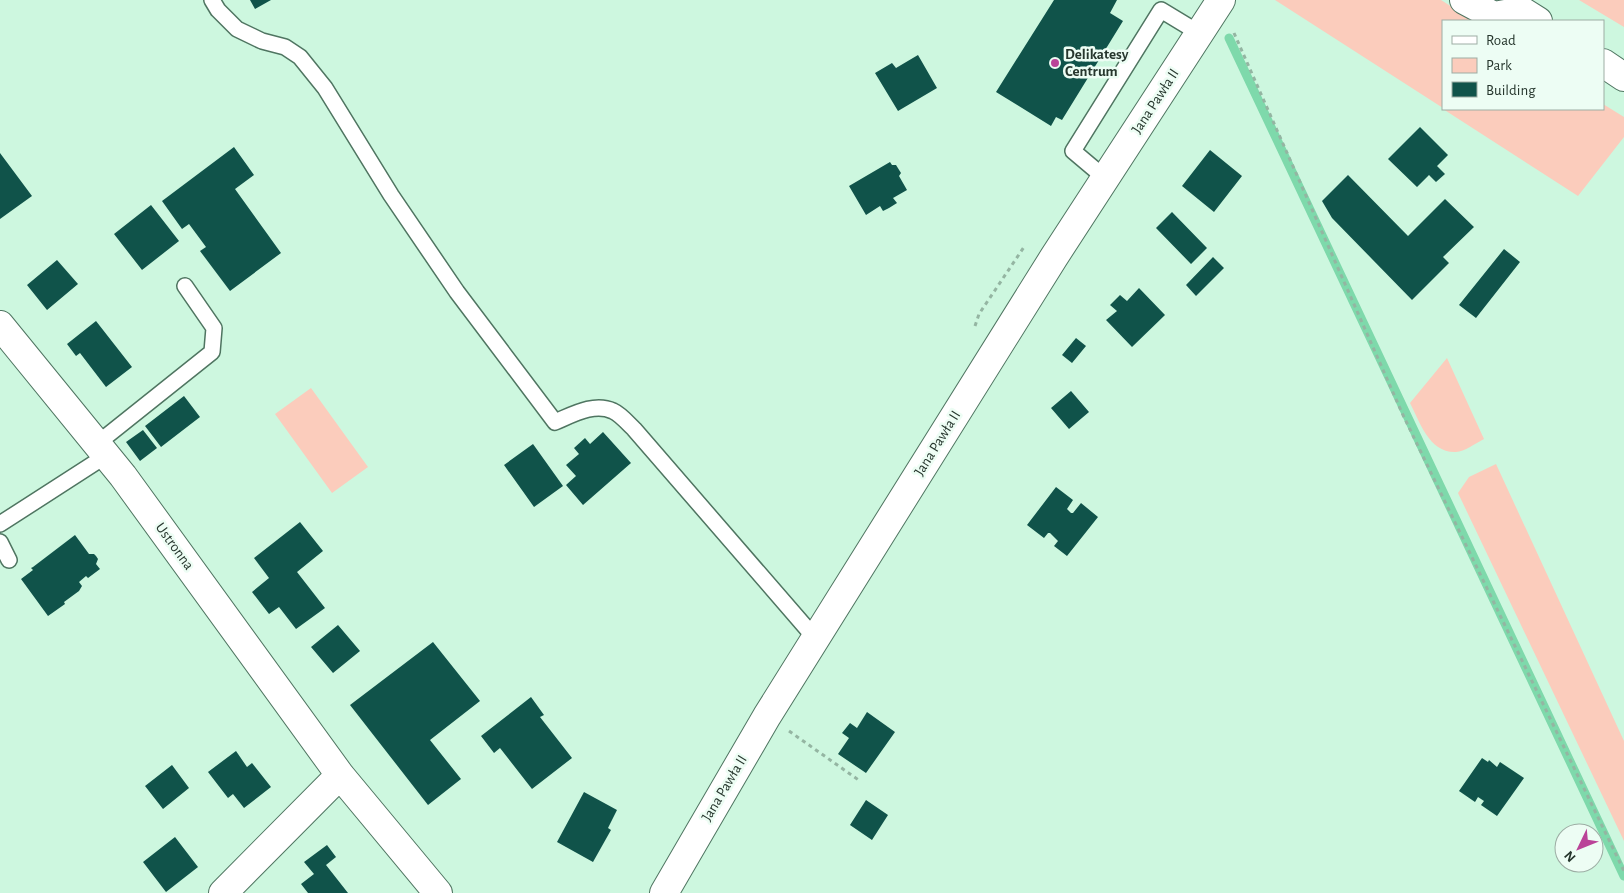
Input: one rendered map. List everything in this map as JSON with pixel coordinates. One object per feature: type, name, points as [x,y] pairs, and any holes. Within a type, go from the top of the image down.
[{"type":"street","name":"Jana Pawła II","points":[[664,893],[767,716],[815,638],[1105,178],[1221,0]]},
{"type":"street","points":[[1464,0],[1494,16],[1522,11],[1536,20]]},
{"type":"street","points":[[1604,64],[1624,77]]},
{"type":"street","name":"Ustronna","points":[[0,325],[102,449],[172,540],[340,775],[432,891]]},
{"type":"street","points":[[223,893],[340,775]]},
{"type":"lane","points":[[212,0],[218,10],[237,29],[262,41],[285,47],[300,57],[326,88],[396,204],[457,292],[555,422],[584,410],[600,408],[614,411],[634,429],[815,638]]},
{"type":"lane","points":[[1105,178],[1073,150],[1160,10],[1199,33]]},
{"type":"lane","points":[[0,524],[102,449],[212,352],[214,328],[185,286]]},
{"type":"lane","points":[[0,542],[10,560]]},
{"type":"path","points":[[1232,28],[1403,415],[1624,870]]},
{"type":"path","points":[[767,716],[860,781]]},
{"type":"green space","points":[[1275,0],[1441,0],[1472,20],[1442,20],[1442,107]]},
{"type":"green space","points":[[1579,0],[1624,0],[1624,27]]},
{"type":"green space","points":[[1604,105],[1624,117],[1624,137],[1578,196],[1445,110],[1604,110]]},
{"type":"green space","points":[[1447,358],[1484,439],[1459,452],[1447,451],[1432,442],[1410,403]]},
{"type":"green space","points":[[311,388],[368,467],[332,493],[275,414]]},
{"type":"green space","points":[[1496,464],[1624,741],[1624,841],[1458,493],[1469,477]]},
{"type":"building","points":[[250,0],[271,0],[255,9]]},
{"type":"building","points":[[1054,0],[1117,0],[1110,13],[1123,21],[1062,120],[1056,117],[1051,126],[996,92]]},
{"type":"building","points":[[918,55],[937,88],[898,111],[875,73],[892,63],[896,68]]},
{"type":"building","points":[[1420,127],[1448,155],[1437,166],[1445,174],[1436,182],[1429,175],[1417,187],[1388,159]]},
{"type":"building","points":[[234,147],[254,175],[235,189],[281,253],[230,291],[200,251],[206,247],[189,224],[182,229],[162,201]]},
{"type":"building","points":[[1210,150],[1242,176],[1214,212],[1182,186]]},
{"type":"building","points":[[0,153],[32,196],[0,219]]},
{"type":"building","points":[[890,162],[892,165],[896,165],[901,173],[899,176],[907,190],[893,198],[897,203],[889,208],[883,211],[880,206],[866,215],[849,186]]},
{"type":"building","points":[[1348,175],[1408,236],[1445,199],[1474,227],[1443,257],[1449,263],[1412,300],[1332,218],[1322,201]]},
{"type":"building","points":[[151,205],[179,241],[142,270],[114,234]]},
{"type":"building","points":[[1172,212],[1207,248],[1191,264],[1156,228]]},
{"type":"building","points":[[1504,249],[1520,262],[1476,318],[1459,305]]},
{"type":"building","points":[[1213,257],[1224,268],[1196,296],[1186,285]]},
{"type":"building","points":[[57,260],[78,284],[47,310],[27,285]]},
{"type":"building","points":[[1139,288],[1165,315],[1132,347],[1106,320],[1117,311],[1110,305],[1120,295],[1127,301]]},
{"type":"building","points":[[96,321],[132,367],[106,387],[80,353],[76,356],[67,344]]},
{"type":"building","points":[[1076,338],[1086,346],[1072,363],[1062,355]]},
{"type":"building","points":[[1071,391],[1089,412],[1069,429],[1051,408]]},
{"type":"building","points":[[184,396],[200,417],[161,447],[145,426]]},
{"type":"building","points":[[143,430],[157,448],[140,461],[126,442]]},
{"type":"building","points":[[603,432],[631,463],[583,505],[566,485],[576,476],[566,465],[579,454],[574,448],[585,438],[590,444]]},
{"type":"building","points":[[533,444],[563,486],[534,507],[504,465]]},
{"type":"building","points":[[1056,487],[1073,500],[1067,509],[1071,513],[1081,503],[1098,517],[1067,556],[1054,546],[1058,541],[1050,533],[1044,538],[1027,525]]},
{"type":"building","points":[[300,522],[323,551],[297,572],[325,608],[296,629],[279,607],[269,614],[252,592],[269,578],[254,558]]},
{"type":"building","points":[[75,535],[89,554],[96,556],[98,559],[96,564],[100,569],[79,582],[82,586],[79,591],[48,616],[21,579],[33,570],[31,568]]},
{"type":"building","points":[[338,625],[360,651],[333,673],[311,647]]},
{"type":"building","points":[[433,642],[480,701],[430,740],[461,779],[428,805],[350,705]]},
{"type":"building","points":[[531,697],[544,715],[540,717],[572,758],[532,789],[500,748],[494,753],[481,736]]},
{"type":"building","points":[[867,712],[895,732],[866,773],[838,754],[849,738],[842,733],[850,723],[857,728]]},
{"type":"building","points":[[236,751],[247,767],[252,763],[271,787],[244,808],[233,794],[228,798],[208,772]]},
{"type":"building","points":[[1482,758],[1488,762],[1489,760],[1497,767],[1500,762],[1524,778],[1497,816],[1481,805],[1484,801],[1478,797],[1475,802],[1459,791]]},
{"type":"building","points":[[172,765],[189,788],[163,809],[145,786]]},
{"type":"building","points":[[584,792],[617,810],[608,828],[611,830],[593,862],[557,842]]},
{"type":"building","points":[[866,800],[888,815],[872,840],[850,825]]},
{"type":"building","points":[[175,837],[198,867],[166,892],[143,862]]},
{"type":"building","points":[[327,845],[336,857],[326,865],[348,893],[308,893],[301,884],[314,874],[304,862]]},
{"type":"waterway","points":[[1229,38],[1624,876]]},
{"type":"place","name":"Delikatesy Centrum","points":[[1055,63]]}]
